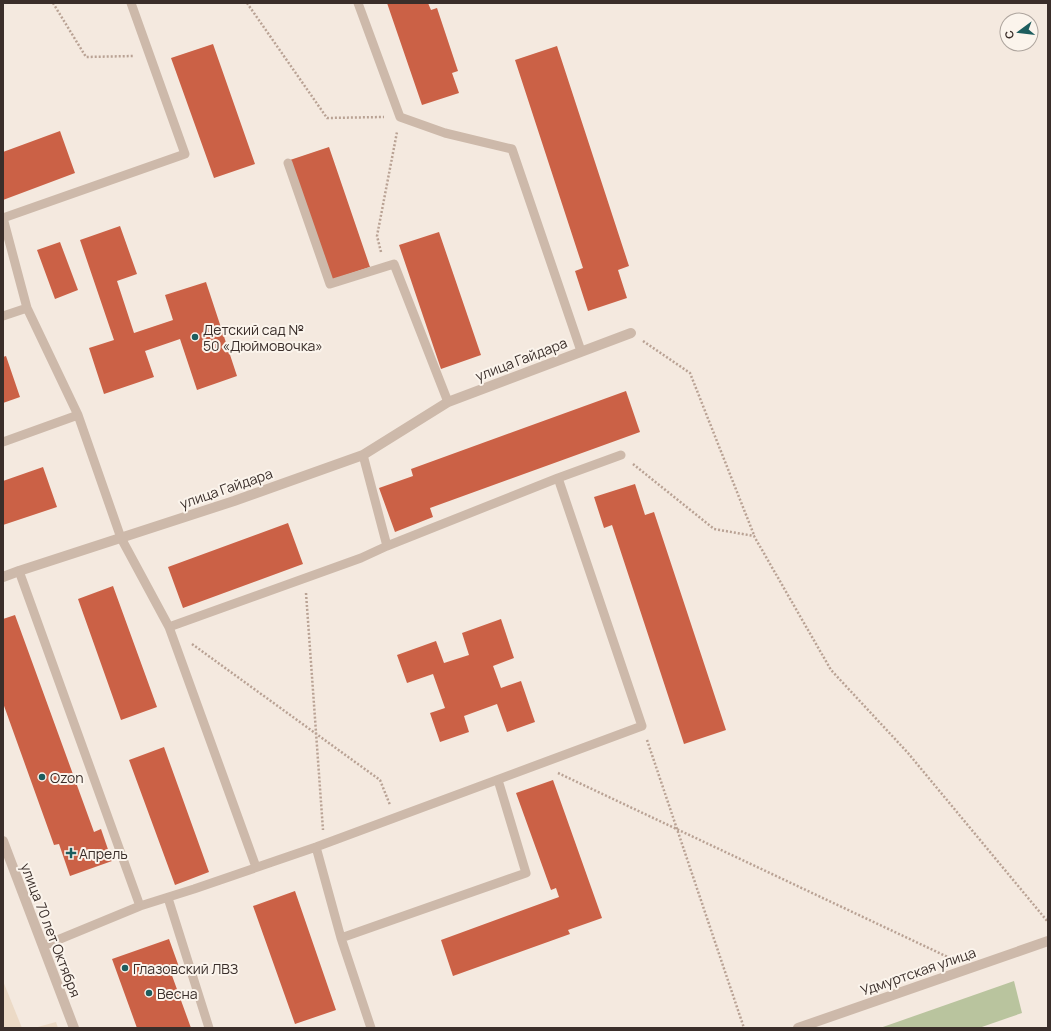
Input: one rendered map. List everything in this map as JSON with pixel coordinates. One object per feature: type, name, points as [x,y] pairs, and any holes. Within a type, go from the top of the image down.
[{"type":"street","name":"улица Гайдара","points":[[3,577],[18,570],[234,501],[363,455],[448,402],[631,333]]},
{"type":"street","name":"улица 70 лет Октября","points":[[3,841],[74,1028]]},
{"type":"street","name":"Удмуртская улица","points":[[798,1028],[1048,941]]},
{"type":"lane","points":[[131,3],[185,154],[3,218],[27,308],[78,416],[121,538],[169,627],[256,867]]},
{"type":"lane","points":[[358,3],[400,117],[445,132],[512,149],[581,351]]},
{"type":"lane","points":[[288,163],[330,284],[394,264],[448,402]]},
{"type":"lane","points":[[3,316],[27,308]]},
{"type":"lane","points":[[3,442],[78,416]]},
{"type":"lane","points":[[363,455],[387,546]]},
{"type":"lane","points":[[169,627],[361,558],[387,546],[558,478],[621,455]]},
{"type":"lane","points":[[43,946],[140,906],[168,898],[320,846],[642,726],[558,478]]},
{"type":"lane","points":[[18,570],[140,906]]},
{"type":"lane","points":[[341,938],[526,872],[498,780]]},
{"type":"lane","points":[[320,846],[341,938],[371,1028]]},
{"type":"lane","points":[[168,898],[209,1028]]},
{"type":"path","points":[[53,3],[86,57],[150,56]]},
{"type":"path","points":[[248,3],[327,118],[400,117],[377,236],[385,266]]},
{"type":"path","points":[[631,333],[690,373],[754,536],[831,670],[908,753],[1048,922]]},
{"type":"path","points":[[621,455],[714,530],[754,536]]},
{"type":"path","points":[[305,578],[316,734],[320,846]]},
{"type":"path","points":[[169,627],[380,780],[395,818]]},
{"type":"path","points":[[642,726],[744,1028]]},
{"type":"path","points":[[540,765],[971,968]]},
{"type":"green space","points":[[1014,981],[1022,1013],[979,1028],[880,1028]]},
{"type":"shaded area","points":[[3,981],[22,1028],[3,1028]]},
{"type":"shaded area","points":[[56,1022],[58,1028],[34,1028]]},
{"type":"building","points":[[387,3],[428,3],[431,10],[437,8],[458,71],[452,73],[459,93],[422,105]]},
{"type":"building","points":[[213,44],[255,164],[214,178],[171,58]]},
{"type":"building","points":[[557,46],[629,266],[618,270],[627,298],[588,311],[575,271],[583,268],[515,60]]},
{"type":"building","points":[[60,131],[75,173],[3,200],[3,152]]},
{"type":"building","points":[[329,147],[370,267],[331,280],[290,160]]},
{"type":"building","points":[[120,226],[137,274],[117,281],[134,333],[173,320],[165,295],[206,282],[237,376],[197,390],[180,339],[145,351],[154,377],[104,394],[89,348],[114,340],[80,240]]},
{"type":"building","points":[[439,232],[481,355],[441,369],[399,245]]},
{"type":"building","points":[[60,242],[78,290],[55,299],[37,250]]},
{"type":"building","points":[[6,356],[20,397],[3,403],[3,357]]},
{"type":"building","points":[[626,391],[640,432],[430,508],[433,517],[395,532],[379,488],[413,476],[411,469]]},
{"type":"building","points":[[43,467],[57,507],[3,525],[3,481]]},
{"type":"building","points":[[635,484],[645,515],[654,512],[726,730],[684,744],[612,525],[604,528],[594,497]]},
{"type":"building","points":[[288,523],[303,564],[183,608],[168,567]]},
{"type":"building","points":[[113,586],[157,707],[121,720],[78,599]]},
{"type":"building","points":[[15,615],[94,832],[101,829],[112,861],[70,876],[59,844],[54,845],[3,703],[3,619]]},
{"type":"building","points":[[501,619],[514,658],[493,666],[501,688],[521,681],[535,722],[507,732],[497,704],[464,716],[469,732],[440,742],[430,713],[445,708],[433,674],[407,683],[397,655],[436,641],[444,663],[469,655],[462,633]]},
{"type":"building","points":[[164,747],[209,872],[175,885],[129,760]]},
{"type":"building","points":[[553,780],[602,918],[568,930],[570,934],[453,976],[441,940],[559,897],[556,888],[551,890],[516,793]]},
{"type":"building","points":[[295,891],[336,1010],[295,1024],[253,906]]},
{"type":"building","points":[[169,939],[179,967],[170,970],[191,1028],[137,1028],[112,959]]},
{"type":"place","name":"Детский сад № 50 «Дюймовочка»","points":[[195,337]]},
{"type":"place","name":"Ozon","points":[[42,777]]},
{"type":"place","name":"Апрель","points":[[71,853]]},
{"type":"place","name":"Глазовский ЛВЗ","points":[[125,968]]},
{"type":"place","name":"Весна","points":[[149,993]]}]
